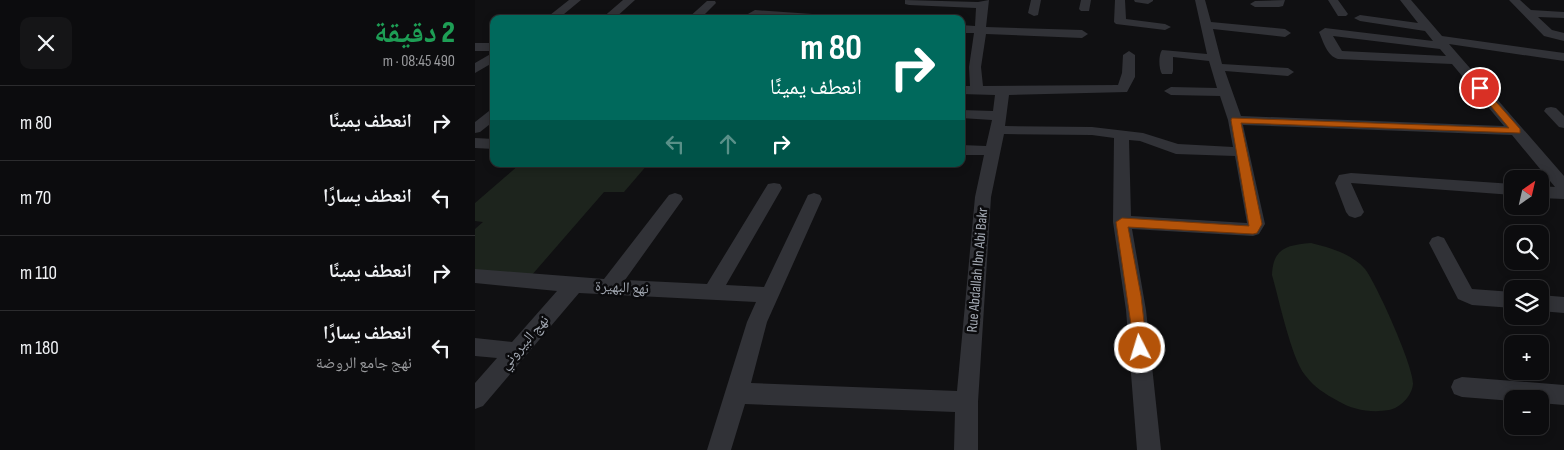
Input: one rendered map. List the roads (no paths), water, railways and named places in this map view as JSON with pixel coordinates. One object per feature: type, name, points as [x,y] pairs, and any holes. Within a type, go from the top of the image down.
[{"type":"street","points":[[556,15],[577,0]]},
{"type":"street","points":[[612,15],[630,0]]},
{"type":"street","points":[[1034,12],[1036,0]]},
{"type":"street","points":[[1120,0],[1120,22],[1165,27]]},
{"type":"street","points":[[1139,0],[1148,0]]},
{"type":"street","points":[[1122,222],[1253,230],[1256,224],[1235,120],[1215,63],[1200,0]]},
{"type":"street","points":[[1255,4],[1279,4],[1280,0]]},
{"type":"street","points":[[1333,0],[1342,14]]},
{"type":"street","points":[[1405,0],[1564,187]]},
{"type":"street","points":[[1514,0],[1548,33],[1564,37]]},
{"type":"street","points":[[909,2],[983,3],[973,71],[977,89]]},
{"type":"street","points":[[698,15],[711,3]]},
{"type":"street","points":[[752,15],[755,13],[784,15]]},
{"type":"street","points":[[1527,13],[1564,14]]},
{"type":"street","points":[[1360,18],[1429,28]]},
{"type":"street","points":[[1206,25],[1285,33]]},
{"type":"street","points":[[965,29],[1082,34]]},
{"type":"street","points":[[1456,60],[1338,55],[1331,46],[1325,32],[1442,42],[1564,57]]},
{"type":"street","points":[[475,47],[490,47]]},
{"type":"street","points":[[1167,71],[1166,53],[1215,63],[1288,72]]},
{"type":"street","points":[[965,90],[1002,91],[1122,88],[1127,84],[1129,55]]},
{"type":"street","points":[[965,58],[975,59]]},
{"type":"street","points":[[475,69],[490,59]]},
{"type":"street","name":"Rue Abdallah Ibn Abi Bakr","points":[[966,450],[967,402],[983,197],[998,123],[1002,91]]},
{"type":"street","points":[[1171,91],[1225,92]]},
{"type":"street","points":[[1551,111],[1564,124]]},
{"type":"street","points":[[965,115],[998,123],[1147,138],[1176,149],[1242,152]]},
{"type":"street","points":[[1235,120],[1517,131]]},
{"type":"street","points":[[480,141],[490,122]]},
{"type":"street","points":[[1121,134],[1122,222],[1136,310],[1149,450]]},
{"type":"street","points":[[965,150],[992,151]]},
{"type":"street","points":[[1355,212],[1343,183],[1345,179],[1504,189]]},
{"type":"street","points":[[712,292],[774,188]]},
{"type":"street","points":[[1549,193],[1564,194]]},
{"type":"street","points":[[610,286],[675,199]]},
{"type":"street","points":[[719,450],[757,322],[814,199]]},
{"type":"street","points":[[1438,243],[1465,294],[1472,297],[1504,299]]},
{"type":"street","name":"نهع البهيرة","points":[[475,276],[574,284],[770,295]]},
{"type":"street","name":"نهج البيروني","points":[[475,399],[574,284]]},
{"type":"street","points":[[1549,304],[1564,305]]},
{"type":"street","points":[[475,347],[516,351]]},
{"type":"street","points":[[1462,388],[1564,395]]},
{"type":"street","points":[[737,393],[967,402]]}]
